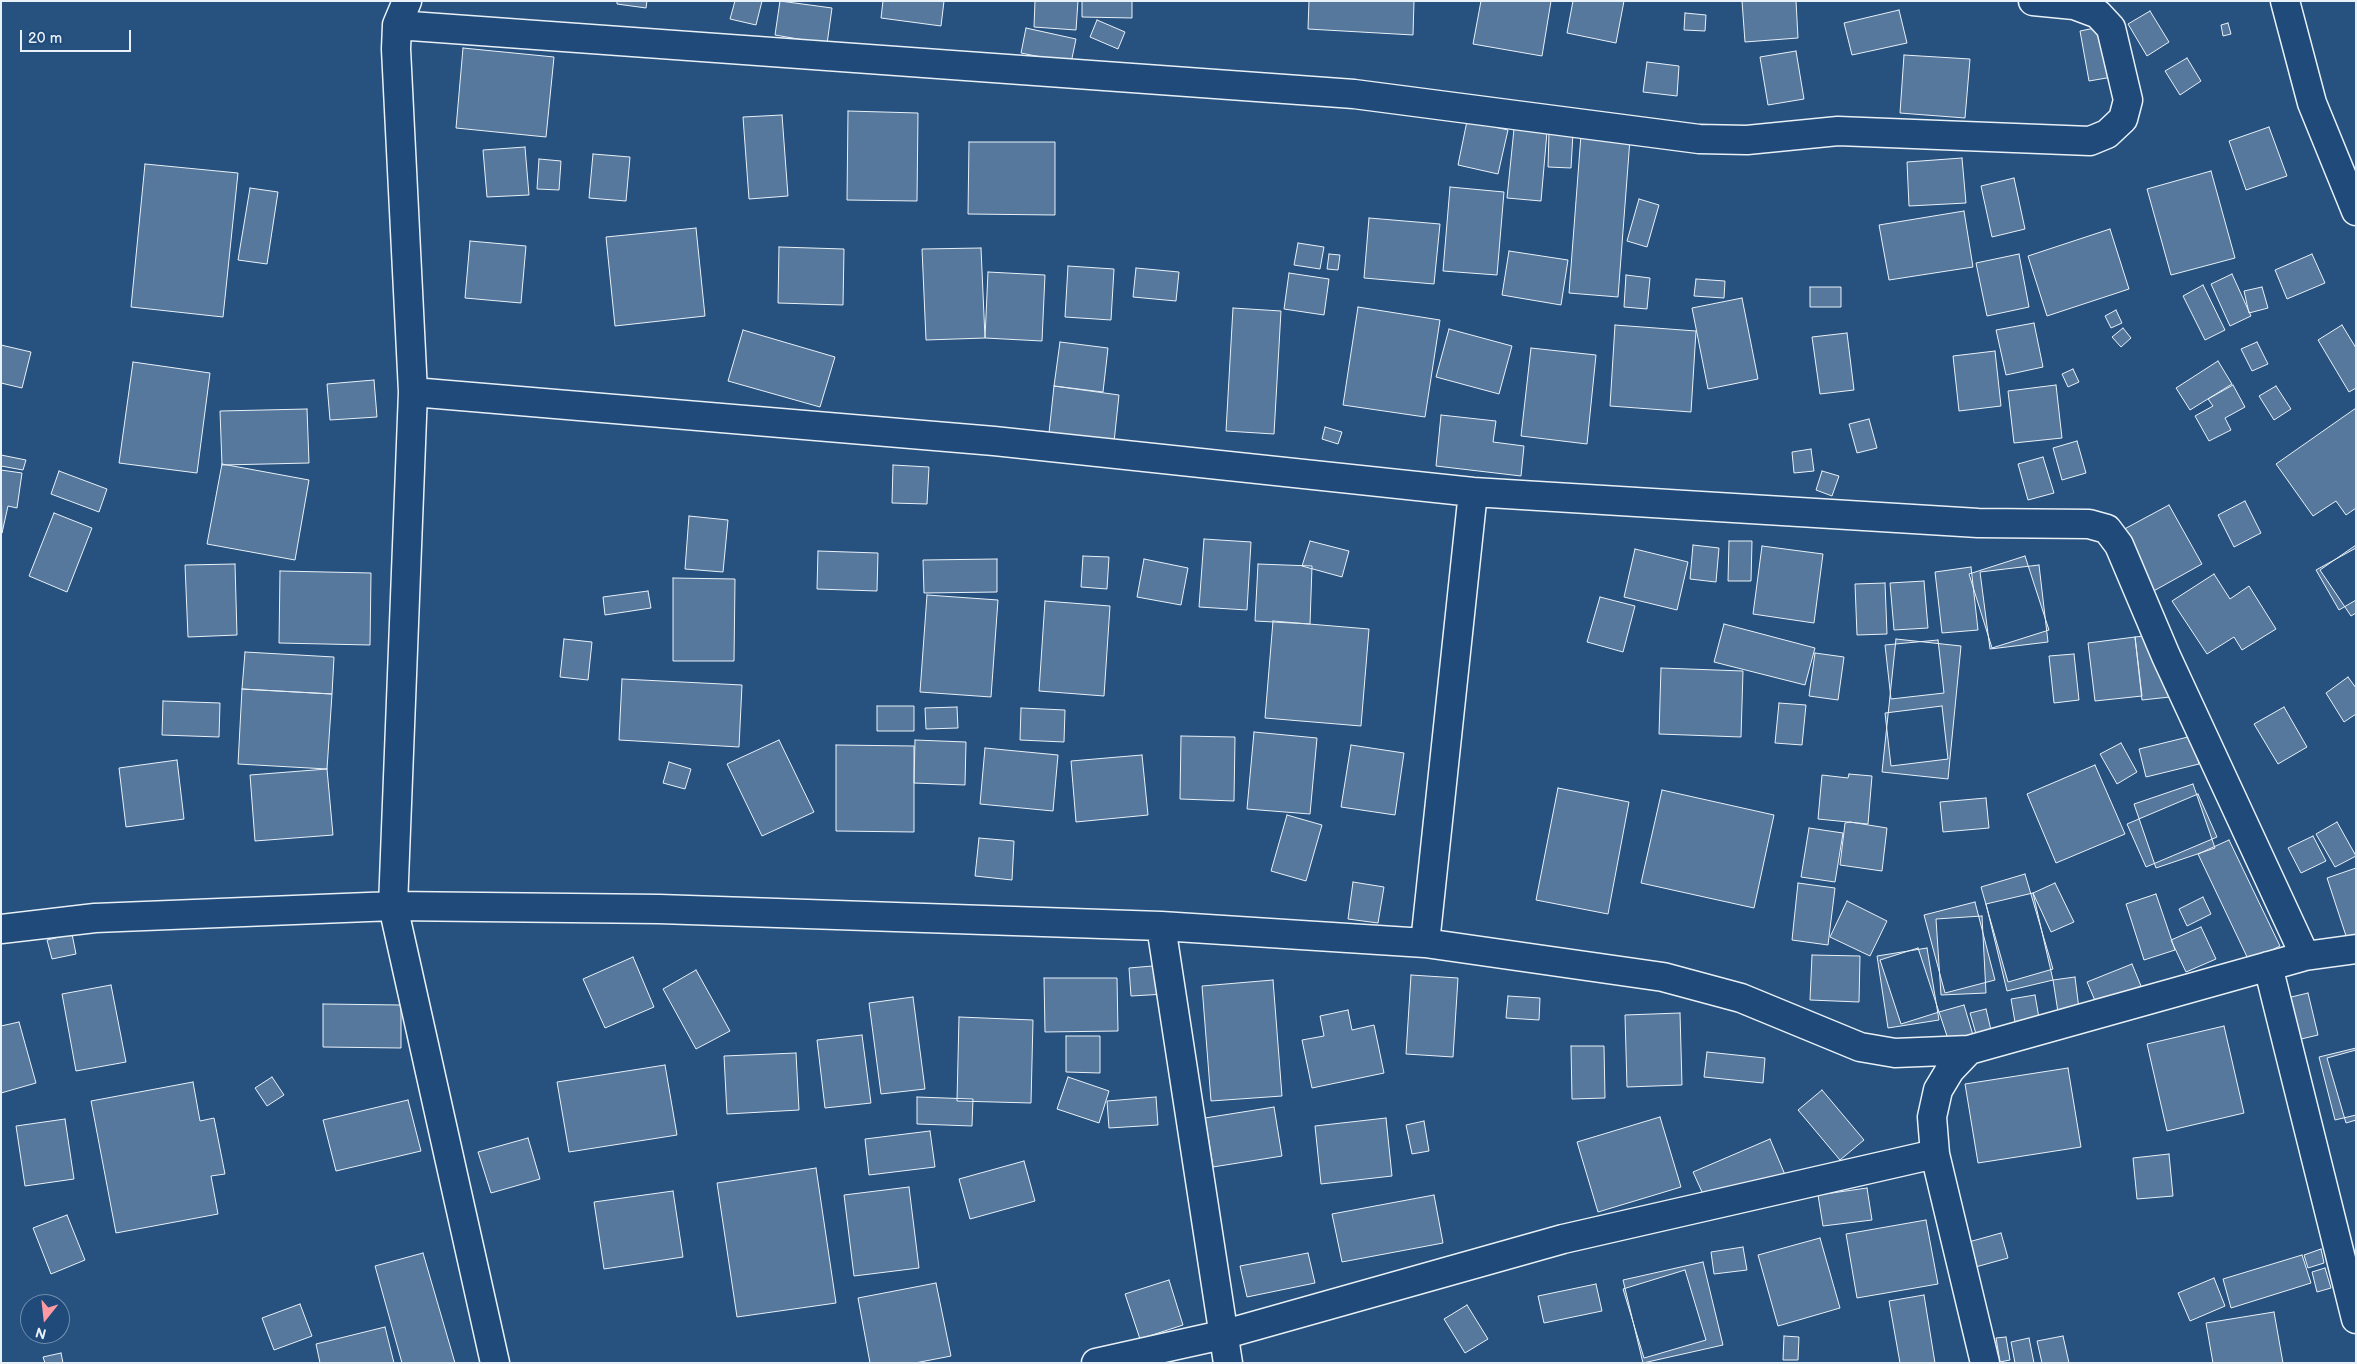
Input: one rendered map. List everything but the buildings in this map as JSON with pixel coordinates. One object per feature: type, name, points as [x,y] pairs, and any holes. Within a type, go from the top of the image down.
[{"type":"street","points":[[495,1363],[392,906],[414,392],[396,49],[402,13],[1354,94],[1699,139],[1747,140],[1838,131],[2090,141],[2107,134],[2124,119],[2128,100],[2111,28],[2098,14],[2074,5],[2033,1]]},
{"type":"street","points":[[2285,1],[2312,103],[2356,212]]},
{"type":"street","points":[[414,392],[994,441],[1473,492],[1978,523],[2089,524],[2107,529],[2119,545],[2166,656],[2305,956]]},
{"type":"street","points":[[1425,943],[1473,492]]},
{"type":"street","points":[[1,929],[95,918],[392,906],[659,909],[1161,926],[1425,943],[1663,977],[1741,998],[1860,1047],[1896,1053],[1969,1050],[2305,956],[2356,949]]},
{"type":"street","points":[[1161,926],[1222,1335],[1228,1363]]},
{"type":"street","points":[[2268,966],[2356,1319]]},
{"type":"street","points":[[1969,1050],[1950,1070],[1938,1090],[1932,1117],[1935,1154],[1985,1363]]},
{"type":"street","points":[[1096,1363],[1222,1335],[1563,1239],[1935,1154]]}]
